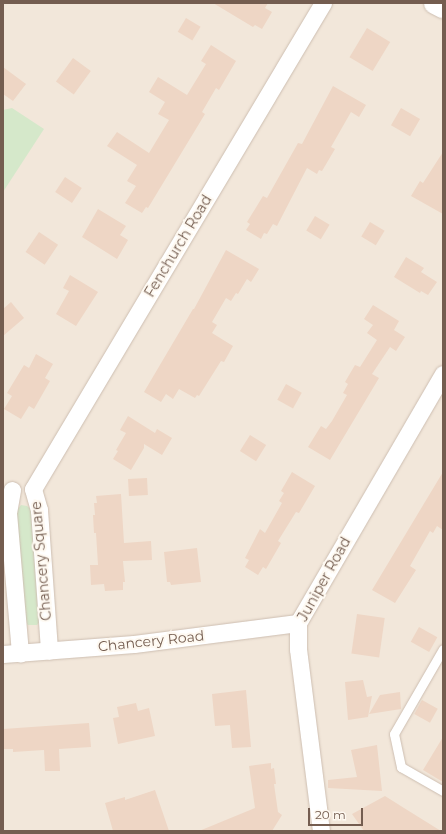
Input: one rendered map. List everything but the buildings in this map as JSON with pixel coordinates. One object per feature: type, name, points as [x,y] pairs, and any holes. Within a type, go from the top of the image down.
[{"type":"main road","points":[[435,3],[443,7]]},
{"type":"street","name":"Fenchurch Road","points":[[33,488],[323,3]]},
{"type":"street","name":"Juniper Road","points":[[321,831],[298,649],[298,623],[443,374]]},
{"type":"street","name":"Chancery Square","points":[[20,653],[7,485],[33,488],[39,510],[49,651]]},
{"type":"street","name":"Chancery Road","points":[[3,654],[134,644],[298,623]]},
{"type":"lane","points":[[443,649],[394,734],[402,767],[443,791]]},
{"type":"shaded area","points":[[3,3],[443,3],[443,831],[3,831]]},
{"type":"green space","points":[[12,108],[44,129],[3,192],[3,110]]},
{"type":"green space","points":[[21,505],[27,506],[32,510],[40,621],[37,625],[28,625],[24,620],[15,516]]}]
